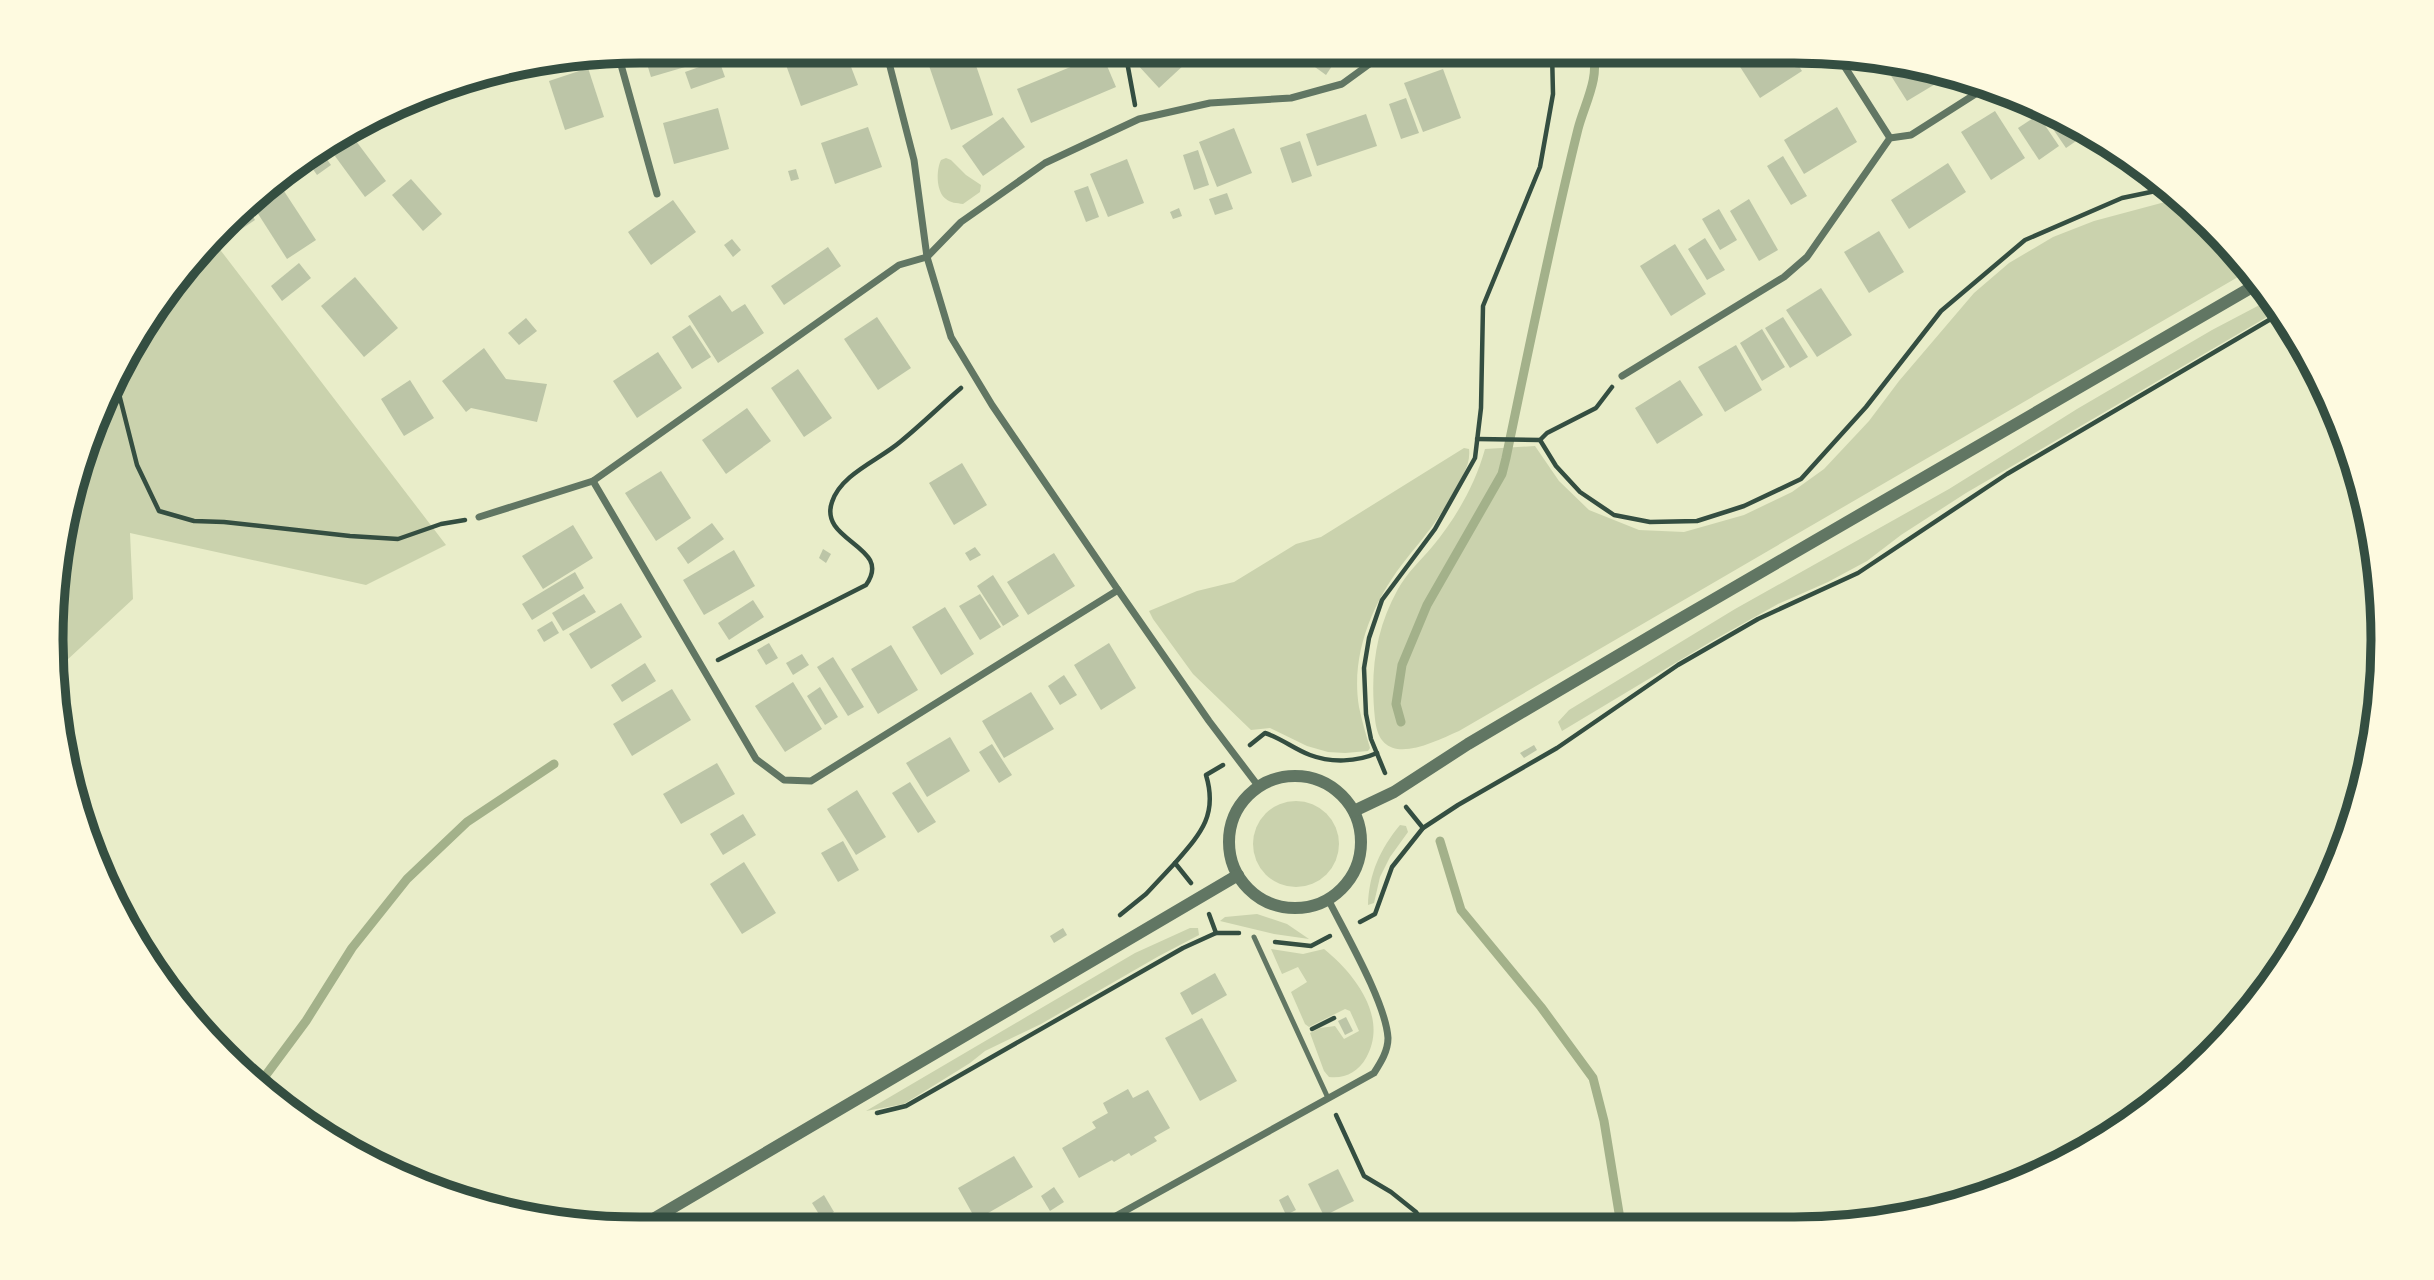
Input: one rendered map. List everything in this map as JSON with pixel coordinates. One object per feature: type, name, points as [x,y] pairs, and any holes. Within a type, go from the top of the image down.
[{"type":"street","points":[[889,63],[914,160],[927,257],[951,337],[1118,590],[1259,788]]},
{"type":"street","points":[[479,517],[593,481],[900,265],[927,257],[961,222],[1045,163],[1139,119],[1210,103],[1291,98],[1342,84],[1370,63]]},
{"type":"street","points":[[621,64],[657,194]]},
{"type":"street","points":[[1844,65],[1890,138]]},
{"type":"street","points":[[1622,376],[1784,277],[1807,257],[1890,138],[1911,135],[1977,93]]},
{"type":"street","points":[[1354,811],[1394,792],[1468,744],[1668,626],[2251,288]]},
{"type":"street","points":[[593,481],[756,759],[784,780],[811,781],[1118,590]]},
{"type":"street","points":[[1284,777],[1312,778],[1336,791],[1354,811],[1361,836],[1359,860],[1347,883],[1328,899],[1303,907],[1278,906],[1255,894],[1238,875],[1230,852],[1231,827],[1241,805],[1259,788],[1284,777]]},
{"type":"street","points":[[657,1217],[1238,875]]},
{"type":"street","points":[[1114,1217],[1374,1073],[1384,1057],[1388,1040],[1383,1013],[1328,899]]},
{"type":"lane","points":[[1254,937],[1328,1098]]},
{"type":"path","points":[[1127,63],[1139,119]]},
{"type":"path","points":[[1423,828],[1394,792],[1377,753],[1366,714],[1363,690],[1369,638],[1382,600],[1435,529],[1475,457],[1481,408],[1483,306],[1540,167],[1553,94],[1552,63]]},
{"type":"path","points":[[1540,440],[1556,466],[1580,492],[1614,514],[1650,522],[1697,521],[1744,506],[1801,479],[1866,407],[1941,311],[2025,240],[2122,198],[2156,191]]},
{"type":"path","points":[[869,1116],[905,1106],[1183,948],[1216,933],[1236,932],[1286,945],[1311,946],[1375,914],[1392,867],[1423,828],[1557,748],[1678,665],[1758,619],[1858,573],[2007,474],[2273,318]]},
{"type":"path","points":[[703,668],[866,585],[872,577],[870,559],[839,533],[834,525],[830,514],[834,496],[852,477],[899,444],[975,376]]},
{"type":"path","points":[[1478,439],[1540,440],[1547,433],[1595,408],[1622,376]]},
{"type":"path","points":[[119,394],[137,465],[159,512],[194,521],[398,539],[441,524],[479,517]]},
{"type":"path","points":[[1120,915],[1146,894],[1199,834],[1211,806],[1211,792],[1206,775],[1237,757],[1265,733],[1312,756],[1354,761],[1377,753]]},
{"type":"path","points":[[1175,863],[1201,896],[1216,933]]},
{"type":"path","points":[[1328,1098],[1363,1175],[1391,1192],[1419,1217]]},
{"type":"green space","points":[[946,158],[981,185],[980,192],[963,204],[948,200],[940,191],[938,169],[941,160]]},
{"type":"green space","points":[[2168,201],[2202,232],[2241,275],[1459,731],[1408,749],[1396,749],[1386,744],[1379,735],[1373,685],[1376,652],[1384,620],[1402,583],[1457,513],[1476,475],[1485,449],[1535,446],[1559,481],[1589,510],[1639,530],[1684,532],[1744,515],[1792,492],[1824,469],[1869,421],[1899,381],[1974,293],[2009,263],[2053,237],[2094,221]]},
{"type":"green space","points":[[218,247],[446,545],[366,585],[130,533],[133,599],[64,663],[64,602],[74,527],[107,419],[140,351],[160,319]]},
{"type":"green space","points":[[2263,303],[2271,315],[1966,493],[1901,535],[1867,561],[1778,604],[1562,731],[1558,722],[1569,710],[1735,609],[1949,489],[2077,409]]},
{"type":"green space","points":[[1464,448],[1469,449],[1469,455],[1462,477],[1437,519],[1384,591],[1367,628],[1358,667],[1357,687],[1359,707],[1370,748],[1368,751],[1328,752],[1307,746],[1270,728],[1251,730],[1193,674],[1153,619],[1149,611],[1197,591],[1234,582],[1296,544],[1321,537]]},
{"type":"green space","points":[[1296,801],[1320,808],[1332,820],[1339,844],[1332,868],[1320,880],[1296,887],[1272,880],[1260,868],[1253,844],[1260,820],[1272,808]]},
{"type":"green space","points":[[1400,825],[1406,826],[1408,832],[1380,877],[1374,903],[1368,905],[1377,862]]},
{"type":"green space","points":[[1257,914],[1287,924],[1309,939],[1220,921],[1225,917]]},
{"type":"green space","points":[[1190,928],[1198,928],[1199,935],[1041,1024],[985,1051],[904,1104],[866,1111],[1135,953]]},
{"type":"green space","points":[[1271,949],[1303,954],[1324,949],[1357,984],[1371,1013],[1374,1028],[1366,1058],[1355,1071],[1346,1076],[1329,1077],[1324,1071],[1310,1033],[1320,1028],[1335,1026],[1344,1039],[1359,1031],[1350,1011],[1345,1009],[1309,1027],[1305,1024],[1291,992],[1307,982],[1298,967],[1282,974]]},
{"type":"building","points":[[647,63],[699,63],[651,77]]},
{"type":"building","points":[[710,63],[720,63],[725,77],[691,89],[685,72]]},
{"type":"building","points":[[850,63],[858,85],[801,106],[786,65]]},
{"type":"building","points":[[928,63],[975,63],[993,115],[951,130]]},
{"type":"building","points":[[1080,63],[1106,63],[1116,87],[1031,123],[1017,89]]},
{"type":"building","points":[[1136,63],[1186,63],[1159,88]]},
{"type":"building","points":[[1309,63],[1334,63],[1326,75]]},
{"type":"building","points":[[1738,63],[1797,63],[1802,71],[1760,98]]},
{"type":"building","points":[[588,68],[604,117],[565,130],[549,81]]},
{"type":"building","points":[[1443,69],[1461,118],[1423,132],[1404,83]]},
{"type":"building","points":[[1888,71],[1939,82],[1907,101]]},
{"type":"building","points":[[1406,98],[1419,133],[1401,139],[1389,104]]},
{"type":"building","points":[[1837,107],[1857,142],[1804,174],[1784,140]]},
{"type":"building","points":[[718,108],[729,149],[674,164],[663,123]]},
{"type":"building","points":[[1995,111],[2025,158],[1991,180],[1961,132]]},
{"type":"building","points":[[1366,114],[1377,146],[1317,166],[1306,134]]},
{"type":"building","points":[[1003,117],[1025,147],[983,176],[962,146]]},
{"type":"building","points":[[2035,117],[2041,119],[2059,146],[2039,160],[2018,128]]},
{"type":"building","points":[[2049,123],[2080,139],[2066,148]]},
{"type":"building","points":[[868,127],[882,167],[835,184],[821,143]]},
{"type":"building","points":[[1234,128],[1252,173],[1217,187],[1199,142]]},
{"type":"building","points":[[354,138],[386,181],[365,197],[332,152]]},
{"type":"building","points":[[1300,141],[1312,176],[1292,183],[1280,148]]},
{"type":"building","points":[[1198,150],[1209,185],[1194,190],[1183,155]]},
{"type":"building","points":[[325,156],[331,165],[317,175],[311,166]]},
{"type":"building","points":[[1783,156],[1807,196],[1791,205],[1767,166]]},
{"type":"building","points":[[1127,159],[1144,203],[1108,217],[1090,174]]},
{"type":"building","points":[[1948,163],[1966,192],[1909,229],[1891,200]]},
{"type":"building","points":[[796,169],[799,179],[791,181],[788,171]]},
{"type":"building","points":[[411,179],[442,214],[423,231],[392,195]]},
{"type":"building","points":[[1088,186],[1099,217],[1086,222],[1074,191]]},
{"type":"building","points":[[281,189],[316,240],[287,259],[256,210]]},
{"type":"building","points":[[1227,193],[1233,209],[1215,215],[1209,199]]},
{"type":"building","points":[[1749,199],[1778,250],[1759,261],[1730,211]]},
{"type":"building","points":[[673,200],[696,232],[651,265],[628,232]]},
{"type":"building","points":[[1179,208],[1182,216],[1173,219],[1170,212]]},
{"type":"building","points":[[1719,209],[1737,240],[1720,250],[1702,219]]},
{"type":"building","points":[[251,214],[255,220],[240,230],[238,227]]},
{"type":"building","points":[[1879,231],[1904,272],[1869,293],[1844,252]]},
{"type":"building","points":[[1705,238],[1725,270],[1707,280],[1688,249]]},
{"type":"building","points":[[732,239],[741,250],[733,257],[724,245]]},
{"type":"building","points":[[1675,244],[1706,294],[1671,316],[1640,266]]},
{"type":"building","points":[[828,247],[841,266],[784,305],[771,286]]},
{"type":"building","points":[[299,263],[311,278],[282,301],[271,286]]},
{"type":"building","points":[[355,277],[398,328],[364,357],[321,306]]},
{"type":"building","points":[[1821,288],[1852,335],[1817,357],[1786,310]]},
{"type":"building","points":[[720,295],[732,312],[745,304],[764,333],[718,363],[688,316]]},
{"type":"building","points":[[877,317],[911,368],[878,390],[844,339]]},
{"type":"building","points":[[1783,317],[1808,357],[1790,368],[1765,328]]},
{"type":"building","points":[[526,318],[537,331],[519,345],[508,333]]},
{"type":"building","points":[[690,325],[711,357],[692,369],[672,337]]},
{"type":"building","points":[[1762,329],[1785,367],[1762,381],[1740,343]]},
{"type":"building","points":[[1736,345],[1762,390],[1725,412],[1698,367]]},
{"type":"building","points":[[484,348],[506,379],[547,384],[537,422],[471,408],[466,412],[442,381]]},
{"type":"building","points":[[658,352],[682,388],[637,418],[613,381]]},
{"type":"building","points":[[798,369],[832,418],[804,437],[771,388]]},
{"type":"building","points":[[410,380],[434,418],[404,436],[381,399]]},
{"type":"building","points":[[1680,380],[1703,415],[1657,444],[1635,408]]},
{"type":"building","points":[[747,408],[771,441],[726,474],[702,440]]},
{"type":"building","points":[[962,463],[987,505],[954,525],[929,483]]},
{"type":"building","points":[[661,471],[691,518],[656,541],[625,493]]},
{"type":"building","points":[[712,523],[724,539],[688,564],[677,548]]},
{"type":"building","points":[[573,525],[593,558],[543,589],[522,556]]},
{"type":"building","points":[[975,547],[981,555],[970,561],[965,553]]},
{"type":"building","points":[[823,549],[831,554],[826,563],[819,558]]},
{"type":"building","points":[[734,550],[755,586],[704,615],[683,580]]},
{"type":"building","points":[[1054,553],[1075,586],[1028,615],[1007,582]]},
{"type":"building","points":[[575,572],[584,588],[532,620],[522,604]]},
{"type":"building","points":[[993,575],[1019,616],[1003,626],[977,586]]},
{"type":"building","points":[[584,594],[596,612],[563,631],[552,613]]},
{"type":"building","points":[[980,594],[1001,627],[980,640],[959,606]]},
{"type":"building","points":[[753,600],[764,617],[729,640],[718,623]]},
{"type":"building","points":[[621,603],[642,637],[591,669],[569,634]]},
{"type":"building","points":[[945,607],[974,654],[941,675],[912,627]]},
{"type":"building","points":[[552,621],[559,633],[544,642],[537,630]]},
{"type":"building","points":[[769,643],[778,658],[766,665],[757,650]]},
{"type":"building","points":[[1109,643],[1136,688],[1101,710],[1074,665]]},
{"type":"building","points":[[891,645],[918,690],[878,714],[851,669]]},
{"type":"building","points":[[802,654],[809,665],[793,675],[786,663]]},
{"type":"building","points":[[833,657],[864,707],[848,716],[817,667]]},
{"type":"building","points":[[645,663],[656,681],[622,702],[611,685]]},
{"type":"building","points":[[1064,675],[1077,695],[1060,705],[1048,686]]},
{"type":"building","points":[[793,682],[822,729],[785,752],[755,706]]},
{"type":"building","points":[[820,687],[838,717],[825,725],[807,696]]},
{"type":"building","points":[[672,689],[691,720],[632,756],[613,724]]},
{"type":"building","points":[[1031,692],[1054,729],[1004,758],[982,721]]},
{"type":"building","points":[[950,737],[970,771],[927,797],[906,763]]},
{"type":"building","points":[[992,744],[1012,775],[999,783],[979,752]]},
{"type":"building","points":[[1534,745],[1537,750],[1524,758],[1520,753]]},
{"type":"building","points":[[717,763],[735,794],[681,824],[663,794]]},
{"type":"building","points":[[910,782],[936,822],[918,833],[892,793]]},
{"type":"building","points":[[857,790],[886,837],[856,855],[827,809]]},
{"type":"building","points":[[743,814],[756,835],[723,855],[710,834]]},
{"type":"building","points":[[843,841],[859,870],[838,882],[821,853]]},
{"type":"building","points":[[744,862],[776,913],[742,934],[710,884]]},
{"type":"building","points":[[1063,928],[1067,935],[1054,943],[1050,936]]},
{"type":"building","points":[[1215,973],[1227,995],[1192,1015],[1180,993]]},
{"type":"building","points":[[1346,1017],[1353,1031],[1345,1035],[1338,1021]]},
{"type":"building","points":[[1202,1018],[1237,1081],[1200,1101],[1165,1038]]},
{"type":"building","points":[[1128,1089],[1133,1098],[1148,1090],[1170,1128],[1154,1137],[1157,1141],[1131,1156],[1129,1153],[1114,1162],[1112,1160],[1079,1178],[1062,1148],[1096,1128],[1092,1122],[1108,1113],[1103,1103]]},
{"type":"building","points":[[1014,1156],[1033,1187],[981,1217],[974,1217],[958,1188]]},
{"type":"building","points":[[1338,1169],[1354,1201],[1324,1216],[1308,1184]]},
{"type":"building","points":[[1054,1187],[1064,1202],[1050,1211],[1041,1196]]},
{"type":"building","points":[[824,1195],[834,1212],[821,1217],[812,1203]]},
{"type":"building","points":[[1288,1195],[1296,1210],[1286,1215],[1279,1200]]},
{"type":"waterway","points":[[1401,722],[1396,704],[1402,665],[1427,605],[1502,474],[1578,129],[1591,90],[1594,63]]},
{"type":"waterway","points":[[264,1077],[306,1021],[352,948],[407,879],[467,822],[554,764]]},
{"type":"waterway","points":[[1440,841],[1461,910],[1541,1007],[1593,1078],[1604,1121],[1620,1217]]}]
